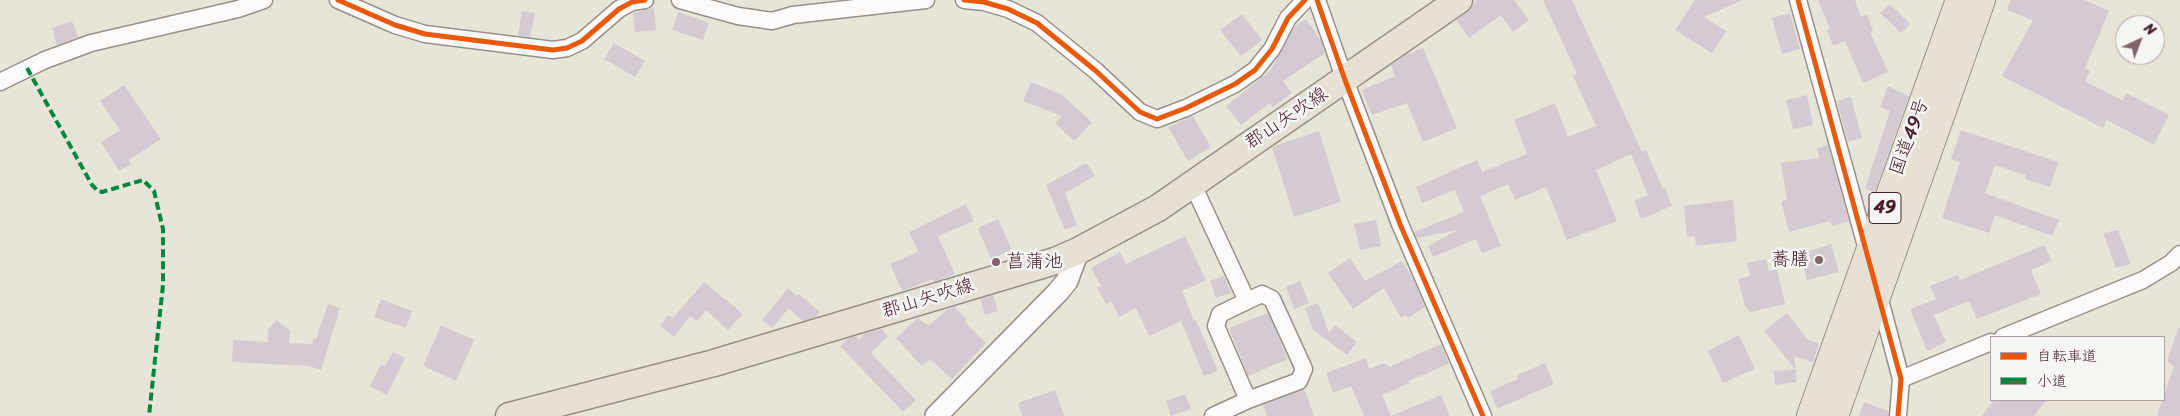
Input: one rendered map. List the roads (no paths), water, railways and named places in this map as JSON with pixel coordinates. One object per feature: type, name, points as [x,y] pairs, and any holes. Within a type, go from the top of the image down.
[{"type":"highway","name":"国道49号","points":[[1812,416],[1960,0]]},
{"type":"highway","name":"国道49号","points":[[1834,416],[1981,0]]},
{"type":"main road","name":"郡山矢吹線","points":[[509,416],[714,363],[1078,252],[1126,227],[1193,185],[1459,0]]},
{"type":"street","points":[[0,82],[45,60],[91,43],[238,9],[264,0]]},
{"type":"street","points":[[338,0],[395,25],[425,34],[553,50],[567,48],[582,41],[619,9],[632,2],[645,0]]},
{"type":"street","points":[[680,0],[738,16],[772,21],[793,14],[926,0]]},
{"type":"street","points":[[964,0],[984,2],[1008,9],[1037,23],[1096,71],[1140,112],[1156,118],[1186,108],[1227,88],[1255,70],[1272,48],[1288,18],[1305,0]]},
{"type":"street","points":[[1317,0],[1345,80],[1424,283],[1483,416]]},
{"type":"street","points":[[1798,0],[1901,379],[1898,416]]},
{"type":"street","points":[[1193,185],[1247,301]]},
{"type":"street","points":[[936,416],[1058,292],[1067,281],[1078,252]]},
{"type":"street","points":[[2005,336],[2142,280],[2170,263],[2180,254]]},
{"type":"street","points":[[1213,416],[1248,400],[1299,381],[1304,369],[1272,299],[1262,294],[1220,314],[1216,326],[1248,400]]},
{"type":"street","points":[[1901,379],[1990,342]]},
{"type":"place","name":"蕎膳","points":[[1819,260]]},
{"type":"place","name":"菖蒲池","points":[[996,262]]}]
